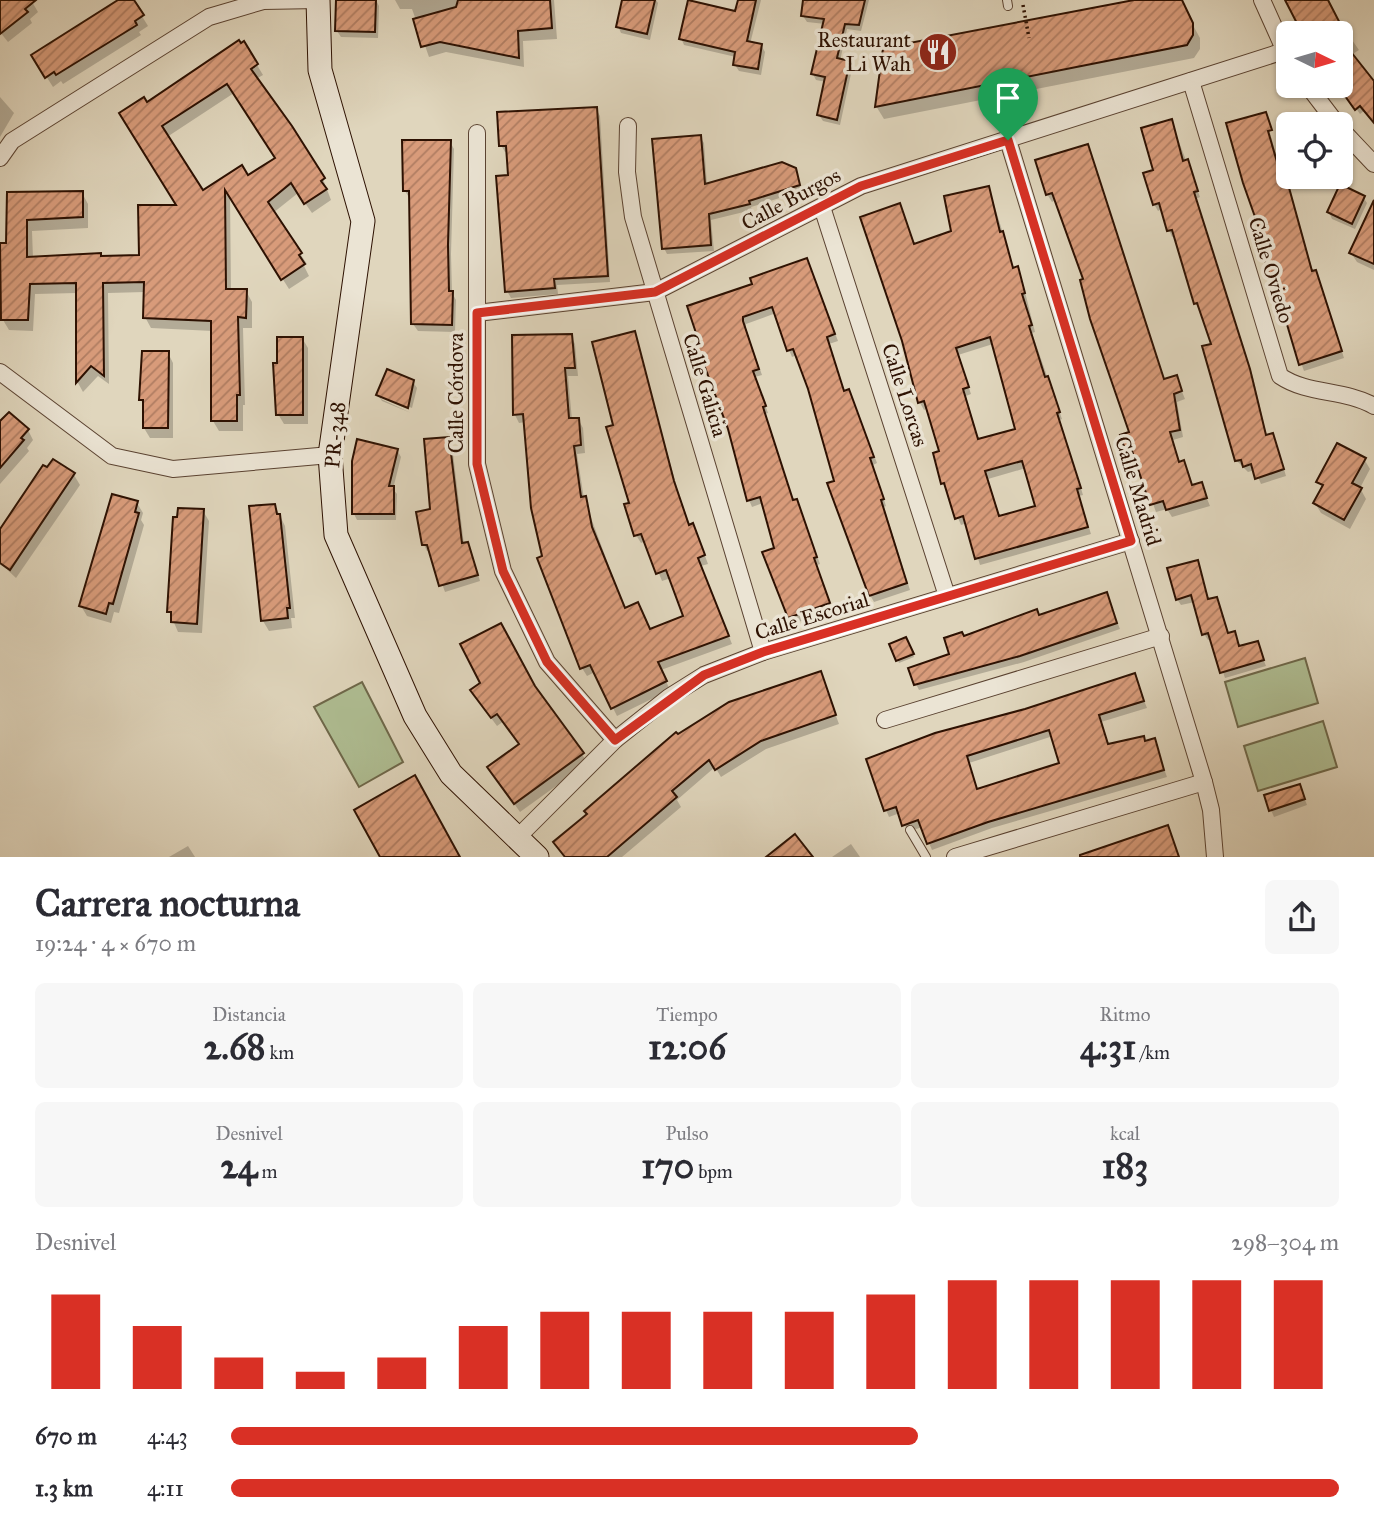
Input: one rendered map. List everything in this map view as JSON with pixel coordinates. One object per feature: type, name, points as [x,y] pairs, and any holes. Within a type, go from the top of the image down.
[{"type":"street","points":[[0,158],[12,141],[209,17],[263,1],[318,0]]},
{"type":"street","name":"PR-348","points":[[318,0],[320,70],[363,221],[330,455],[336,535],[415,716],[450,774],[537,857]]},
{"type":"street","points":[[1262,0],[1276,32]]},
{"type":"street","name":"Calle Burgos","points":[[477,313],[655,292],[861,186],[1191,81],[1276,57]]},
{"type":"street","name":"Calle Oviedo","points":[[1191,81],[1280,376],[1297,387],[1357,397],[1374,406]]},
{"type":"street","points":[[1317,98],[1328,112]]},
{"type":"street","name":"Calle Galicia","points":[[628,126],[627,172],[633,217],[763,652]]},
{"type":"street","name":"Calle Córdova","points":[[477,133],[477,464],[503,571],[547,662],[615,740]]},
{"type":"street","name":"Calle Madrid","points":[[1008,140],[1204,782],[1212,810],[1214,857]]},
{"type":"street","points":[[1353,141],[1374,164]]},
{"type":"street","name":"Calle Lorcas","points":[[822,207],[947,596]]},
{"type":"street","points":[[0,372],[112,456],[173,469],[330,455]]},
{"type":"street","name":"Calle Escorial","points":[[518,837],[615,740],[704,675],[763,652],[1131,541]]},
{"type":"street","points":[[885,720],[1161,636]]},
{"type":"street","points":[[955,857],[1204,782]]},
{"type":"lane","points":[[1000,99],[1008,140]]},
{"type":"lane","points":[[910,830],[926,857]]},
{"type":"path","points":[[1022,3],[1029,38]]},
{"type":"green space","points":[[1305,658],[1318,703],[1238,727],[1225,682]]},
{"type":"green space","points":[[362,682],[403,762],[359,787],[314,707]]},
{"type":"green space","points":[[1323,721],[1337,767],[1258,791],[1244,746]]},
{"type":"building","points":[[0,0],[36,0],[25,9],[28,12],[0,34]]},
{"type":"building","points":[[118,0],[134,0],[144,15],[135,21],[137,25],[56,75],[54,72],[45,78],[31,55]]},
{"type":"building","points":[[336,0],[376,0],[375,32],[335,31]]},
{"type":"building","points":[[458,0],[550,0],[552,28],[518,31],[519,58],[440,42],[421,47],[413,19],[456,7]]},
{"type":"building","points":[[622,0],[655,0],[647,34],[616,27]]},
{"type":"building","points":[[688,0],[735,11],[738,0],[756,0],[747,41],[762,44],[758,69],[733,65],[735,52],[679,39]]},
{"type":"building","points":[[803,0],[865,0],[859,25],[845,24],[837,58],[850,61],[837,120],[817,115],[825,77],[811,74],[824,19],[801,16]]},
{"type":"building","points":[[1134,0],[1182,0],[1193,23],[1193,35],[1187,45],[875,107],[883,48]]},
{"type":"building","points":[[1285,0],[1328,0],[1339,21],[1296,21]]},
{"type":"building","points":[[239,40],[241,43],[244,41],[258,64],[251,69],[325,178],[321,181],[327,189],[304,204],[291,183],[268,202],[302,253],[299,255],[305,264],[281,280],[225,190],[226,289],[247,289],[246,318],[238,317],[240,395],[237,395],[237,421],[211,421],[211,321],[143,318],[144,282],[103,283],[104,376],[91,366],[76,383],[76,283],[30,284],[28,320],[1,320],[0,243],[6,243],[7,192],[83,191],[83,217],[27,220],[27,257],[101,253],[101,256],[139,255],[138,205],[176,205],[119,113],[144,97],[147,102]],"holes":[[[227,84],[275,158],[248,175],[242,165],[203,190],[162,126]]]},
{"type":"building","points":[[1353,54],[1374,81],[1374,123],[1360,106],[1355,110],[1346,98],[1353,98]]},
{"type":"building","points":[[597,107],[608,276],[554,279],[555,288],[505,292],[496,176],[508,175],[506,146],[499,146],[497,112]]},
{"type":"building","points":[[1266,112],[1276,158],[1276,189],[1289,189],[1312,271],[1316,270],[1342,351],[1299,365],[1278,294],[1275,295],[1257,232],[1260,231],[1226,123]]},
{"type":"building","points":[[1172,119],[1183,161],[1188,159],[1198,191],[1194,192],[1250,369],[1266,435],[1273,433],[1284,469],[1255,479],[1251,464],[1243,467],[1241,460],[1235,461],[1202,346],[1211,344],[1197,303],[1194,304],[1172,230],[1167,231],[1159,203],[1153,205],[1143,173],[1153,170],[1141,128]]},
{"type":"building","points":[[701,135],[705,184],[782,162],[796,168],[800,185],[749,201],[750,204],[709,214],[711,245],[662,249],[652,139]]},
{"type":"building","points":[[402,140],[451,140],[448,245],[449,291],[453,291],[452,325],[411,324],[409,191],[403,191]]},
{"type":"building","points":[[1088,144],[1164,379],[1177,375],[1182,391],[1174,394],[1180,430],[1170,432],[1179,462],[1184,460],[1192,485],[1202,482],[1207,498],[1166,510],[1163,501],[1150,505],[1131,448],[1125,449],[1120,435],[1129,432],[1090,319],[1080,280],[1083,279],[1052,193],[1046,195],[1035,160]]},
{"type":"building","points":[[989,186],[1000,232],[1003,231],[1013,268],[1018,266],[1025,293],[1022,294],[1032,325],[1029,326],[1045,377],[1048,376],[1060,412],[1057,413],[1081,488],[1077,489],[1088,527],[975,559],[963,516],[955,519],[944,483],[941,484],[933,453],[939,451],[924,401],[918,403],[902,341],[860,217],[900,203],[914,244],[951,231],[944,196]],"holes":[[[990,337],[1015,429],[978,439],[963,389],[969,387],[956,348]],[[1022,461],[1035,506],[999,516],[985,471]]]},
{"type":"building","points":[[1338,189],[1350,189],[1365,196],[1352,224],[1327,212]]},
{"type":"building","points":[[1374,200],[1374,264],[1349,253]]},
{"type":"building","points":[[807,258],[835,334],[827,337],[844,391],[849,389],[874,457],[870,458],[907,583],[869,596],[827,483],[834,481],[808,389],[793,349],[787,351],[772,307],[743,317],[743,321],[759,369],[753,371],[766,406],[763,407],[793,500],[797,499],[817,557],[814,558],[830,603],[788,618],[762,552],[774,548],[760,497],[747,501],[728,429],[697,346],[700,345],[687,306],[752,284],[750,278]]},
{"type":"building","points":[[635,331],[674,481],[689,525],[693,523],[705,555],[698,558],[729,636],[658,662],[667,681],[611,709],[590,665],[580,669],[537,558],[542,556],[531,508],[523,414],[513,415],[512,335],[572,334],[575,368],[565,368],[569,418],[579,418],[581,445],[574,446],[581,497],[586,496],[592,527],[625,608],[638,602],[650,629],[683,616],[666,570],[656,574],[641,534],[634,536],[624,504],[629,503],[606,427],[613,425],[592,342]]},
{"type":"building","points":[[277,337],[303,337],[303,415],[276,415],[273,363],[277,363]]},
{"type":"building","points":[[142,351],[169,351],[168,428],[143,428],[143,400],[139,400]]},
{"type":"building","points":[[387,369],[414,380],[408,408],[376,395]]},
{"type":"building","points":[[9,412],[29,429],[21,438],[24,440],[0,468],[0,421]]},
{"type":"building","points":[[449,437],[462,543],[468,542],[478,575],[439,586],[427,545],[422,545],[416,512],[430,509],[424,439]]},
{"type":"building","points":[[357,439],[398,449],[389,486],[394,486],[394,514],[352,514],[352,461]]},
{"type":"building","points":[[1337,443],[1366,458],[1352,483],[1362,488],[1344,520],[1313,503],[1323,485],[1316,482]]},
{"type":"building","points":[[53,459],[75,473],[10,570],[0,563],[0,529],[43,465],[47,467]]},
{"type":"building","points":[[112,494],[138,501],[135,512],[139,513],[113,604],[109,603],[106,614],[79,606]]},
{"type":"building","points":[[275,504],[277,514],[280,514],[290,608],[287,608],[288,618],[261,621],[249,506]]},
{"type":"building","points":[[178,508],[204,509],[197,624],[171,622],[171,612],[167,612],[173,517],[177,517]]},
{"type":"building","points":[[1198,560],[1208,599],[1217,597],[1228,633],[1235,631],[1239,646],[1258,641],[1264,660],[1220,673],[1208,633],[1202,635],[1191,595],[1176,600],[1167,568]]},
{"type":"building","points":[[1107,592],[1117,623],[1020,656],[914,685],[908,668],[949,654],[944,638],[962,632],[964,636],[1037,609],[1039,615]]},
{"type":"building","points":[[501,623],[535,686],[584,753],[514,804],[487,767],[519,744],[497,714],[491,718],[470,690],[480,683],[460,644]]},
{"type":"building","points":[[906,637],[914,654],[896,661],[889,644]]},
{"type":"building","points":[[821,671],[836,715],[761,741],[715,770],[709,760],[672,791],[677,797],[607,857],[565,857],[553,842],[587,814],[584,811],[676,732],[678,734],[729,702]]},
{"type":"building","points":[[1135,673],[1144,701],[1099,715],[1108,744],[1144,736],[1145,741],[1155,738],[1164,770],[988,822],[927,844],[918,820],[902,826],[896,807],[884,811],[866,759],[935,733],[1025,709]],"holes":[[[1049,730],[1059,763],[977,789],[967,756]]]},
{"type":"building","points":[[415,775],[460,857],[380,857],[354,810]]},
{"type":"building","points":[[1300,784],[1305,799],[1269,811],[1264,795]]},
{"type":"building","points":[[1168,825],[1179,857],[1080,857],[1080,855]]},
{"type":"building","points":[[795,834],[813,857],[766,857]]},
{"type":"place","name":"Restaurant Li Wah","points":[[938,52]]},
{"type":"route","points":[[1008,140],[1131,541],[763,652],[704,675],[615,740],[547,662],[503,571],[477,464],[477,313],[655,292],[861,186],[1008,140]]}]
